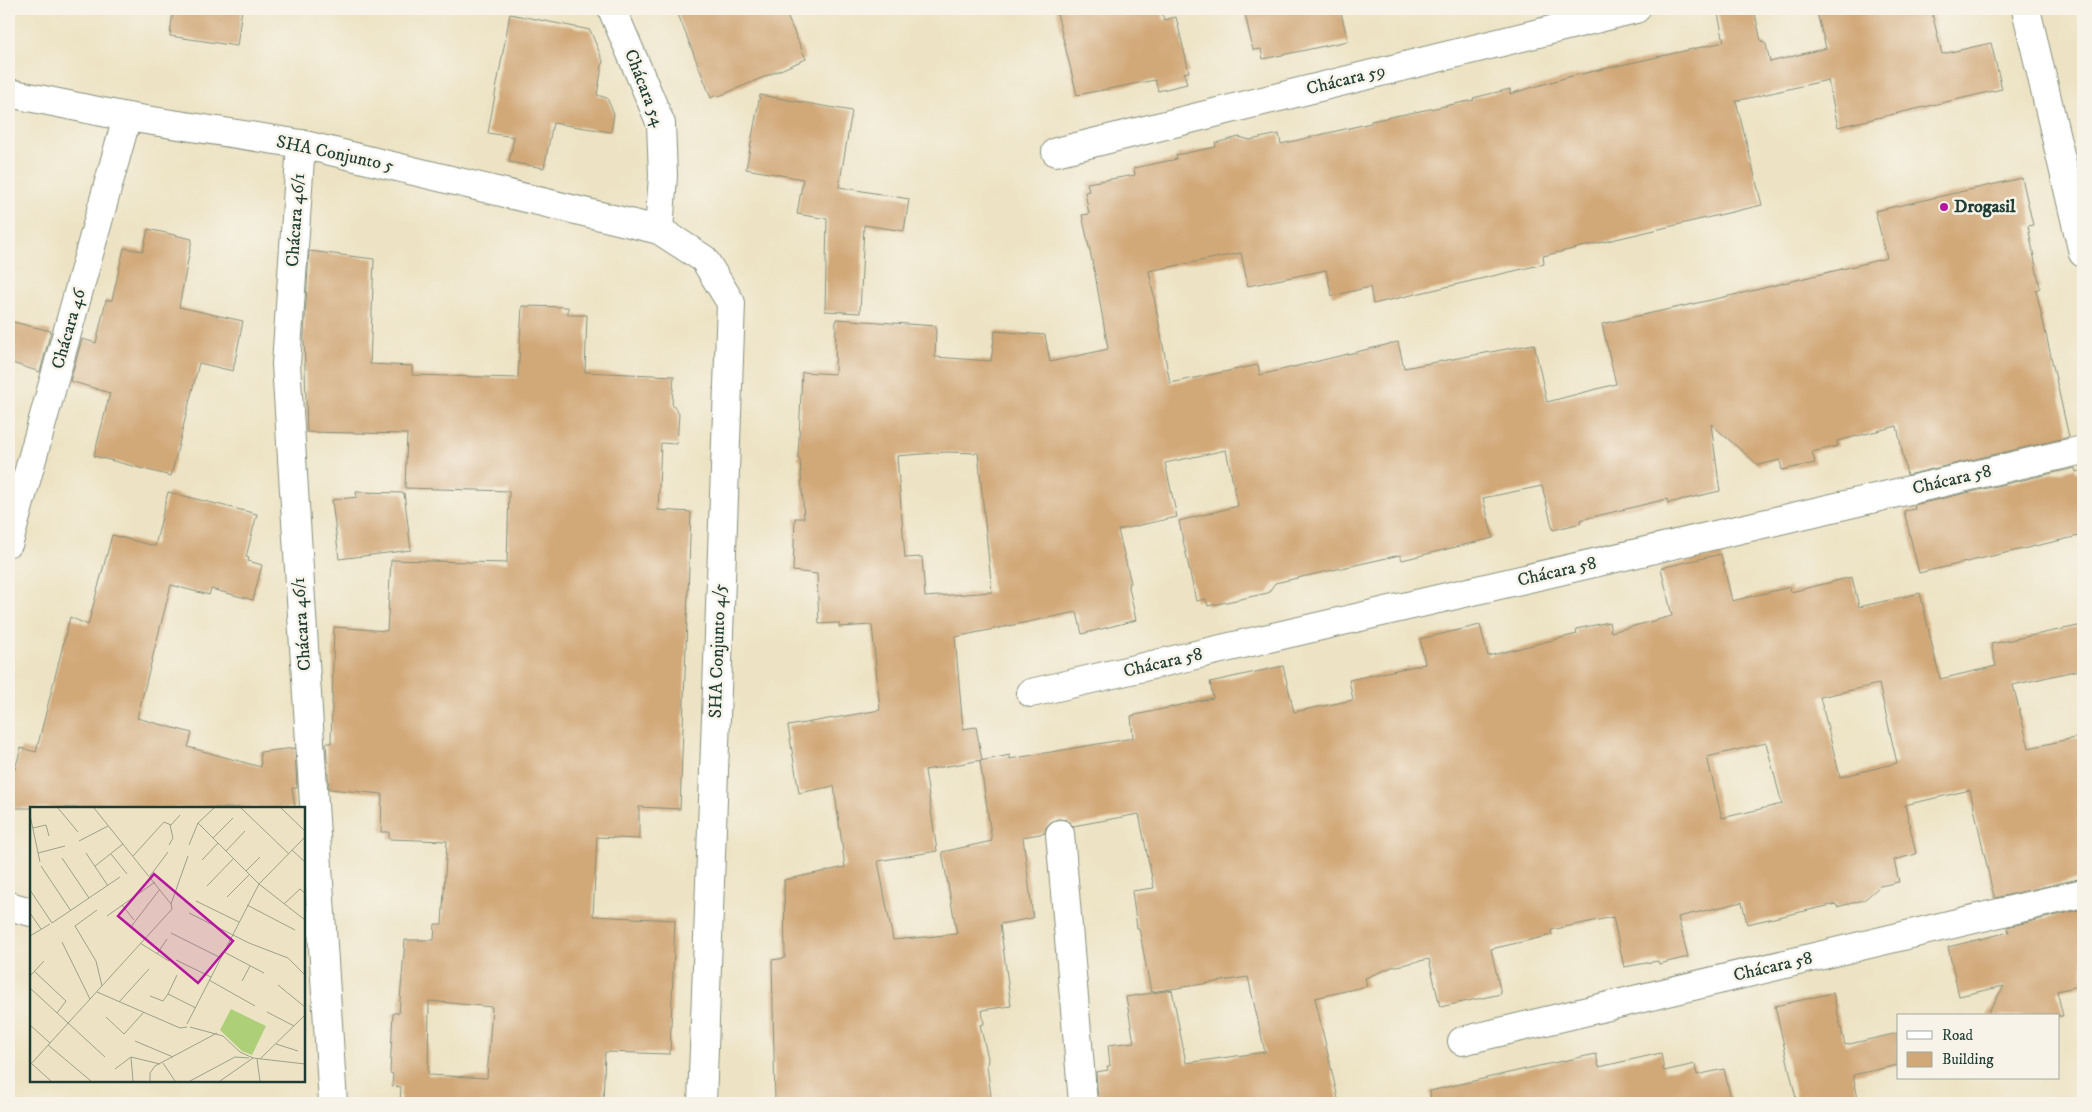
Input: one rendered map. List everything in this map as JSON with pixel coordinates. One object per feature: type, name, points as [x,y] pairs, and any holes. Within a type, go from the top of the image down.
[{"type":"street","name":"Chácara 54","points":[[612,9],[661,124],[664,176],[659,230]]},
{"type":"street","name":"Chácara 59","points":[[1056,152],[1636,9]]},
{"type":"street","points":[[2026,9],[2083,253]]},
{"type":"street","name":"SHA Conjunto 5","points":[[9,93],[127,117],[301,144],[659,230]]},
{"type":"street","name":"Chácara 46","points":[[9,542],[127,117]]},
{"type":"street","name":"Chácara 46/1","points":[[301,144],[286,364],[333,1103]]},
{"type":"street","name":"SHA Conjunto 4/5","points":[[659,230],[704,259],[731,303],[702,1103]]},
{"type":"street","name":"Chácara 58","points":[[1031,693],[2083,450]]},
{"type":"street","points":[[1060,834],[1083,1103]]},
{"type":"street","name":"Chácara 58","points":[[1462,1041],[2083,893]]},
{"type":"street","points":[[9,906],[30,912]]},
{"type":"building","points":[[173,9],[242,9],[237,46],[170,36]]},
{"type":"building","points":[[676,9],[784,9],[806,59],[711,98]]},
{"type":"building","points":[[1056,9],[1161,9],[1164,20],[1176,17],[1189,72],[1184,73],[1187,84],[1158,91],[1155,80],[1077,95]]},
{"type":"building","points":[[1244,9],[1340,9],[1348,41],[1263,59],[1261,49],[1253,50]]},
{"type":"building","points":[[1717,9],[1754,9],[1761,41],[1766,44],[1770,62],[1826,48],[1816,9],[1931,9],[1942,54],[1991,43],[2002,89],[1838,127],[1828,80],[1736,101],[1762,205],[1543,256],[1544,264],[1373,304],[1370,287],[1332,296],[1326,270],[1248,286],[1241,253],[1149,271],[1170,383],[1258,365],[1260,375],[1398,342],[1404,368],[1534,344],[1547,402],[1616,384],[1602,324],[1747,292],[1887,258],[1875,211],[2022,178],[2033,225],[2028,226],[2040,288],[2036,290],[2069,437],[1907,475],[1897,426],[1837,441],[1838,446],[1812,452],[1815,463],[1782,470],[1780,460],[1758,465],[1711,424],[1720,491],[1668,503],[1667,499],[1580,520],[1581,523],[1553,530],[1542,486],[1483,498],[1493,538],[1402,560],[1400,555],[1275,583],[1268,593],[1208,606],[1206,599],[1196,601],[1179,521],[1238,506],[1226,450],[1165,463],[1177,517],[1118,530],[1131,583],[1128,583],[1136,620],[1082,634],[1077,612],[955,637],[963,729],[976,727],[982,760],[925,770],[937,851],[878,861],[893,940],[957,934],[942,852],[992,841],[980,761],[1010,755],[1010,759],[1133,738],[1131,716],[1213,698],[1210,682],[1283,666],[1294,712],[1353,700],[1349,680],[1425,664],[1420,639],[1480,625],[1488,656],[1577,634],[1576,629],[1609,622],[1611,632],[1672,616],[1661,568],[1721,554],[1732,601],[1790,587],[1791,592],[1852,577],[1859,607],[1920,593],[1940,679],[1996,666],[1991,644],[2083,625],[2083,669],[2013,685],[2029,748],[2083,736],[2083,878],[1995,898],[1970,790],[1905,805],[1916,854],[1894,860],[1899,882],[1880,886],[1864,900],[1837,907],[1836,904],[1747,924],[1742,902],[1678,917],[1688,957],[1659,964],[1658,961],[1624,967],[1613,917],[1551,930],[1552,935],[1491,949],[1501,994],[1440,1007],[1429,959],[1392,967],[1365,978],[1367,986],[1315,998],[1339,1103],[1098,1103],[1096,1072],[1108,1070],[1107,1066],[1110,1066],[1108,1045],[1134,1042],[1126,997],[1172,990],[1186,1063],[1265,1052],[1248,977],[1151,992],[1139,928],[1137,928],[1132,891],[1154,888],[1139,814],[1073,826],[1067,820],[1058,819],[1046,827],[1045,833],[1023,837],[1033,918],[1000,924],[1011,1006],[982,1010],[984,1024],[980,1025],[988,1058],[987,1066],[992,1103],[775,1103],[772,960],[785,958],[784,880],[845,867],[834,786],[799,793],[788,726],[880,710],[872,625],[839,627],[839,623],[819,624],[817,574],[793,571],[795,518],[804,518],[800,459],[798,459],[802,372],[835,374],[836,319],[936,326],[935,357],[991,361],[995,331],[1045,335],[1050,362],[1108,349],[1095,274],[1082,215],[1089,214],[1085,192],[1089,191],[1087,183],[1135,175],[1134,168],[1177,159],[1176,155],[1216,147],[1215,143],[1239,137],[1250,140],[1279,134],[1281,144],[1371,123],[1371,121],[1474,100],[1473,98],[1510,89],[1510,94],[1568,77],[1724,42]],"holes":[[[946,452],[978,453],[992,592],[925,597],[922,557],[905,558],[897,456]],[[1879,684],[1897,763],[1840,777],[1820,697]],[[1766,743],[1782,804],[1722,818],[1707,757]]]},
{"type":"building","points":[[510,14],[590,30],[603,61],[597,95],[607,98],[614,114],[611,132],[553,123],[544,168],[509,162],[514,137],[488,133]]},
{"type":"building","points":[[760,95],[852,111],[839,187],[909,199],[904,231],[864,225],[860,313],[825,311],[827,219],[797,214],[803,179],[746,169]]},
{"type":"building","points":[[148,229],[192,239],[179,307],[243,321],[233,371],[199,363],[171,476],[94,456],[110,393],[70,381],[82,339],[96,343],[106,300],[112,300],[124,248],[143,251]]},
{"type":"building","points":[[309,251],[374,259],[370,364],[412,366],[412,375],[518,378],[522,306],[568,307],[568,315],[587,315],[585,372],[674,376],[672,404],[679,414],[677,444],[661,443],[658,510],[691,512],[680,809],[639,807],[639,839],[597,837],[593,916],[675,920],[670,1054],[605,1052],[603,1103],[400,1103],[401,1087],[392,1086],[393,1074],[390,1073],[393,1013],[399,1013],[405,940],[434,940],[435,924],[442,924],[447,841],[389,839],[389,832],[381,832],[382,794],[329,789],[326,743],[331,743],[334,627],[387,631],[391,560],[507,563],[509,491],[405,488],[407,434],[307,432],[304,336]],"holes":[[[429,1001],[492,1007],[487,1078],[428,1075]]]},
{"type":"building","points":[[9,321],[51,331],[40,372],[9,362]]},
{"type":"building","points":[[2075,468],[2076,472],[2083,470],[2083,535],[1919,573],[1904,511],[1915,509],[1914,505]]},
{"type":"building","points":[[168,492],[257,514],[246,557],[249,558],[248,561],[262,565],[253,600],[211,589],[209,595],[171,585],[137,718],[192,733],[188,747],[261,767],[260,752],[295,748],[297,788],[292,788],[295,807],[9,808],[9,767],[15,769],[21,748],[36,752],[70,617],[88,625],[112,535],[155,546]]},
{"type":"building","points":[[356,492],[404,493],[411,550],[339,559],[332,500],[357,497]]},
{"type":"building","points":[[2083,909],[2083,985],[2057,991],[2063,1016],[2060,1016],[2060,1014],[1987,1014],[2004,986],[1959,996],[1948,947],[2009,932],[2007,927]]},
{"type":"building","points":[[1833,993],[1845,1045],[1897,1033],[1897,1065],[1853,1075],[1859,1103],[1797,1103],[1775,1006]]},
{"type":"building","points":[[1661,1053],[1664,1071],[1695,1064],[1697,1075],[1724,1069],[1732,1103],[1431,1103],[1430,1091],[1539,1066],[1596,1054],[1599,1067]]},
{"type":"place","name":"Drogasil","points":[[1944,207]]}]
